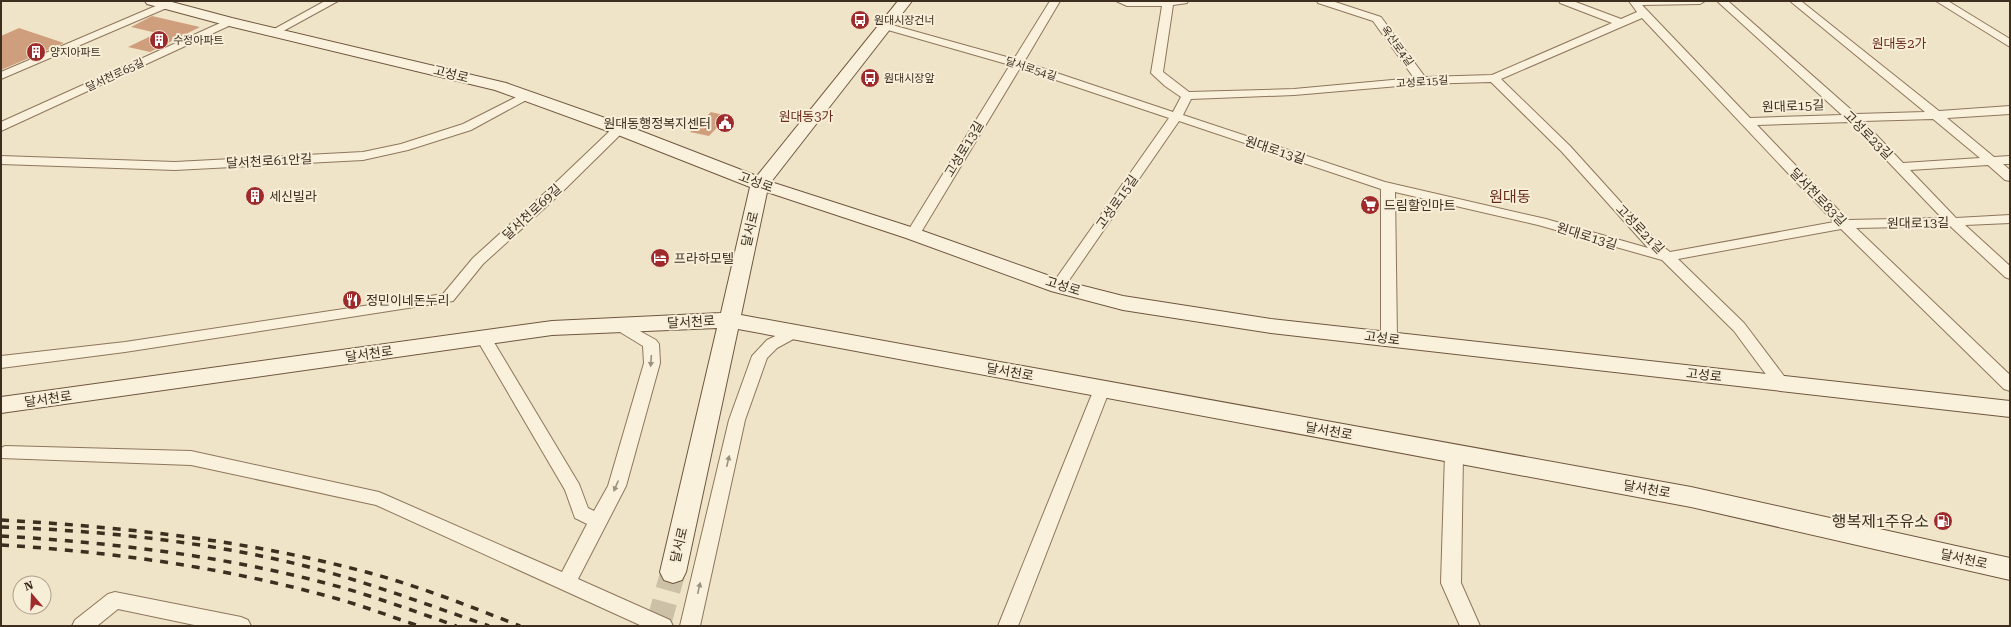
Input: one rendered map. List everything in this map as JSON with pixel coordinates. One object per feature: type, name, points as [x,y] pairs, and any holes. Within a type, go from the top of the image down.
[{"type":"main road","name":"달서로","points":[[673,572],[760,184],[905,1]]},
{"type":"main road","name":"고성로","points":[[158,3],[229,22],[446,72],[500,86],[619,129],[760,184],[913,234],[1058,286],[1123,303],[1271,326],[2010,409]]},
{"type":"main road","name":"달서천로","points":[[1,405],[552,328],[729,320],[1691,497],[2010,569]]},
{"type":"street","points":[[272,32],[333,1]]},
{"type":"street","name":"고성로13길","points":[[913,234],[1054,1]]},
{"type":"street","points":[[1121,1],[1126,3],[1168,3],[1183,1]]},
{"type":"street","name":"옥산로4길","points":[[1322,1],[1377,19],[1422,81]]},
{"type":"street","points":[[1564,1],[1621,23]]},
{"type":"street","name":"달서천로83길","points":[[1700,1],[1633,2],[1844,224],[2010,385]]},
{"type":"street","name":"고성로23길","points":[[1722,1],[1853,118],[1953,222],[2010,274]]},
{"type":"street","points":[[1795,1],[2010,176]]},
{"type":"street","points":[[1941,1],[2010,44]]},
{"type":"street","points":[[1,76],[158,3]]},
{"type":"street","points":[[1168,3],[1158,73],[1169,84],[1187,96]]},
{"type":"street","name":"고성로15길","points":[[1058,286],[1176,117],[1187,96],[1294,92],[1422,81],[1494,78],[1644,13]]},
{"type":"street","name":"달서천로65길","points":[[1,127],[229,22]]},
{"type":"street","name":"달서로54길","points":[[885,26],[1016,63],[1176,117]]},
{"type":"street","name":"고성로21길","points":[[1494,78],[1566,149],[1650,244],[1667,257],[1739,327],[1782,384]]},
{"type":"street","name":"달서천로61안길","points":[[1,160],[175,166],[363,156],[404,147],[467,127],[526,96]]},
{"type":"street","name":"원대로15길","points":[[1747,122],[1936,115],[2010,110]]},
{"type":"street","name":"원대로13길","points":[[1176,117],[1388,187],[1541,222],[1648,254],[1667,257],[1844,224],[1953,222],[2010,219]]},
{"type":"street","name":"달서천로69길","points":[[1,362],[125,347],[448,298],[478,261],[549,197],[619,129]]},
{"type":"street","points":[[1899,167],[2010,160]]},
{"type":"street","points":[[1388,187],[1389,339]]},
{"type":"street","points":[[566,583],[617,486],[652,363],[651,344],[620,325]]},
{"type":"street","points":[[690,626],[737,420],[760,356],[772,344],[794,332]]},
{"type":"street","points":[[484,338],[573,489],[581,513],[598,521]]},
{"type":"street","points":[[1008,626],[1102,389]]},
{"type":"street","points":[[6,453],[191,458],[380,499],[663,626]]},
{"type":"street","points":[[1454,454],[1451,583],[1470,626]]},
{"type":"street","points":[[82,626],[115,600],[241,626]]},
{"type":"building","name":"수정아파트","points":[[152,16],[200,27],[150,52],[128,47],[157,33],[131,27]]},
{"type":"building","points":[[19,28],[64,43],[1,70],[1,36]]},
{"type":"building","points":[[711,112],[728,116],[709,136],[690,132]]},
{"type":"tunnel","points":[[658,626],[673,572]]},
{"type":"railway","points":[[1,520],[139,531],[230,543],[276,551],[386,578],[444,597],[520,626]]},
{"type":"railway","points":[[1,527],[79,531],[119,535],[158,539],[236,551],[313,568],[358,581],[489,626]]},
{"type":"railway","points":[[1,536],[132,547],[262,568],[347,589],[456,626]]},
{"type":"railway","points":[[1,545],[129,557],[255,578],[338,599],[419,626]]},
{"type":"place","name":"원대시장건너","points":[[860,20]]},
{"type":"place","name":"수정아파트","points":[[159,40]]},
{"type":"place","name":"양지아파트","points":[[36,52]]},
{"type":"place","name":"원대시장앞","points":[[870,78]]},
{"type":"place","name":"원대동행정복지센터","points":[[725,123]]},
{"type":"place","name":"세신빌라","points":[[255,196]]},
{"type":"place","name":"드림할인마트","points":[[1370,205]]},
{"type":"place","name":"프라하모텔","points":[[660,258]]},
{"type":"place","name":"정민이네돈누리","points":[[352,300]]},
{"type":"place","name":"행복제1주유소","points":[[1943,521]]},
{"type":"district","name":"원대동2가","points":[[1899,43]]},
{"type":"district","name":"원대동3가","points":[[806,116]]},
{"type":"district","name":"원대동","points":[[1510,197]]}]
